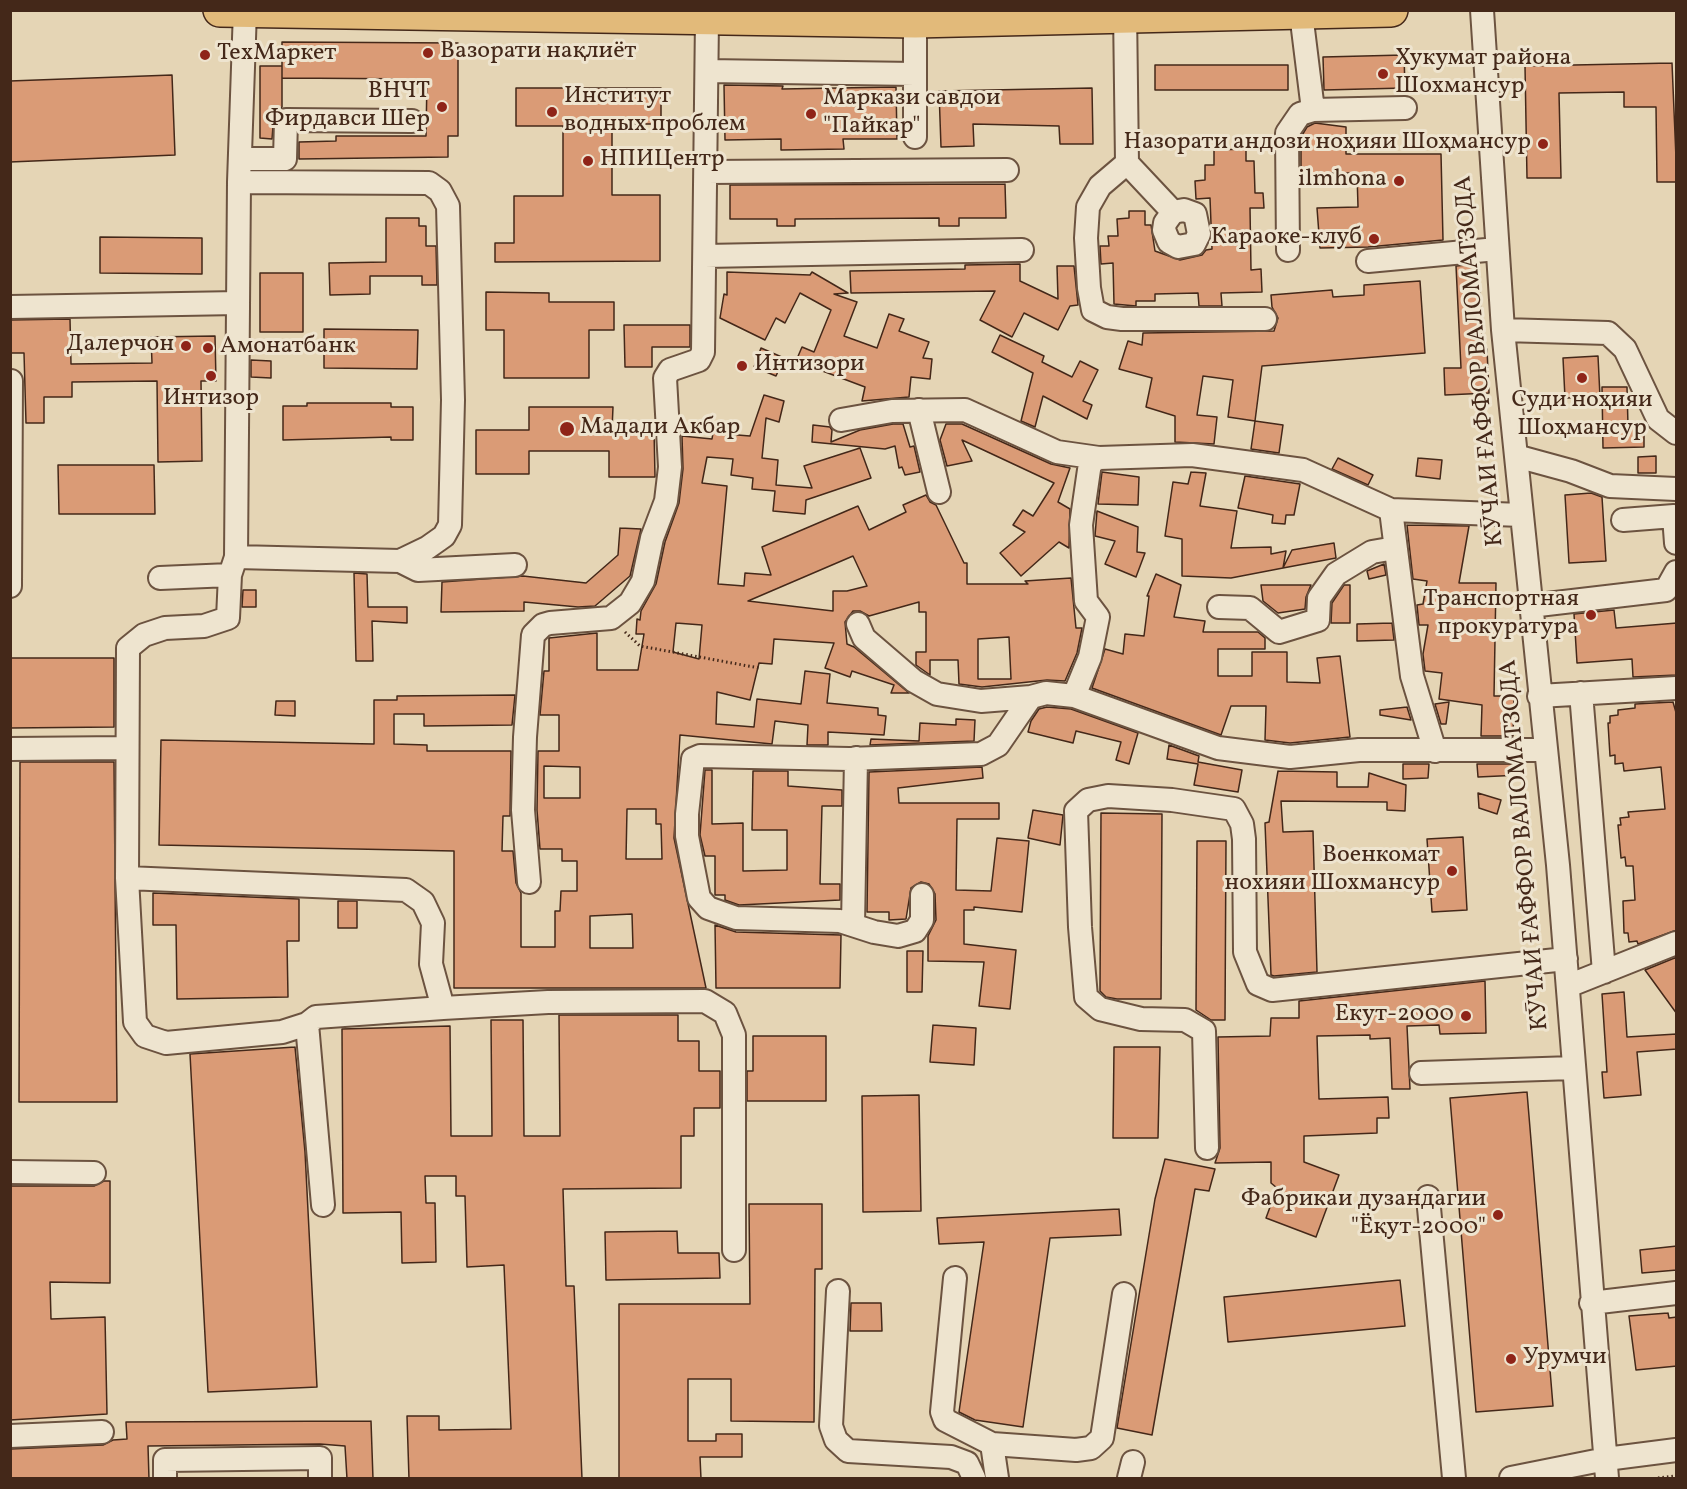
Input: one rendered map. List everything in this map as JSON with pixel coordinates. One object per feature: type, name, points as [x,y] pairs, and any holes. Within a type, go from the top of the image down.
[{"type":"highway","points":[[220,10],[668,14],[707,19],[915,21],[959,16],[1391,10]]},
{"type":"street","name":"КӮЧАИ ҒАФФОР ВАЛОМАТЗОДА","points":[[1482,10],[1503,330],[1566,959],[1591,1303],[1607,1469]]},
{"type":"street","points":[[244,11],[233,566],[228,618],[204,627],[165,628],[144,634],[128,648],[127,878],[135,1022],[146,1036],[166,1043],[282,1032],[307,1024],[316,1017],[548,1002],[705,1001],[725,1013],[734,1035],[734,1250]]},
{"type":"street","points":[[1301,13],[1313,110]]},
{"type":"street","points":[[1125,14],[1127,163],[1173,212]]},
{"type":"street","points":[[529,882],[523,810],[532,635],[543,625],[550,623],[611,618],[630,603],[643,581],[652,537],[666,501],[670,467],[664,378],[670,370],[699,360],[703,352],[707,19]]},
{"type":"street","points":[[915,21],[915,137]]},
{"type":"street","points":[[707,71],[915,74]]},
{"type":"street","points":[[1288,250],[1287,133],[1300,114],[1313,110],[1405,108]]},
{"type":"street","points":[[240,159],[285,159],[286,120],[412,121]]},
{"type":"street","points":[[1127,163],[1100,186],[1088,207],[1087,248],[1089,288],[1093,310],[1098,314],[1122,319],[1265,319]]},
{"type":"street","points":[[706,172],[1006,170]]},
{"type":"street","points":[[160,578],[233,566],[400,561],[427,548],[444,536],[450,525],[453,400],[448,206],[440,191],[429,183],[239,182]]},
{"type":"street","points":[[1368,261],[1497,249]]},
{"type":"street","points":[[705,256],[1022,250]]},
{"type":"street","points":[[10,308],[238,303]]},
{"type":"street","points":[[1503,330],[1608,333],[1625,349],[1658,419],[1677,433]]},
{"type":"street","points":[[10,586],[11,381]]},
{"type":"street","points":[[919,410],[939,492]]},
{"type":"street","points":[[841,420],[892,411],[965,410],[1057,452],[1099,458],[1192,455],[1303,470],[1391,510],[1521,515]]},
{"type":"street","points":[[1516,456],[1572,471],[1610,486],[1677,489]]},
{"type":"street","points":[[1074,696],[1090,657],[1098,617],[1086,601],[1081,525],[1090,463],[1099,458]]},
{"type":"street","points":[[1391,510],[1412,676],[1435,751]]},
{"type":"street","points":[[1623,520],[1674,516],[1677,543]]},
{"type":"street","points":[[1219,607],[1250,608],[1279,632],[1318,620],[1319,598],[1336,574],[1372,552],[1395,549]]},
{"type":"street","points":[[400,561],[418,570],[515,565]]},
{"type":"street","points":[[1530,606],[1666,590],[1677,572]]},
{"type":"street","points":[[858,624],[864,638],[914,681],[937,694],[981,701],[1031,697],[1046,693],[1074,696],[1218,748],[1290,757],[1359,750],[1545,750]]},
{"type":"street","points":[[1539,696],[1677,688]]},
{"type":"street","points":[[1581,693],[1604,972]]},
{"type":"street","points":[[922,895],[922,920],[915,931],[898,936],[826,919],[736,918],[708,908],[699,898],[687,836],[693,759],[700,756],[856,759],[981,754],[998,745],[1031,697]]},
{"type":"street","points":[[10,749],[126,748]]},
{"type":"street","points":[[853,925],[856,759]]},
{"type":"street","points":[[1207,1148],[1204,1031],[1185,1020],[1141,1019],[1100,1009],[1086,997],[1080,927],[1076,811],[1088,800],[1108,796],[1221,805],[1234,809],[1242,824],[1244,839],[1245,952],[1258,984],[1272,990],[1566,959]]},
{"type":"street","points":[[127,878],[406,890],[423,902],[433,923],[431,964],[443,1008]]},
{"type":"street","points":[[1568,986],[1677,943]]},
{"type":"street","points":[[307,1024],[323,1205]]},
{"type":"street","points":[[1421,1073],[1573,1068]]},
{"type":"street","points":[[10,1172],[93,1173]]},
{"type":"street","points":[[1428,1197],[1454,1479]]},
{"type":"street","points":[[955,1278],[942,1412],[945,1420],[992,1444],[1076,1450],[1091,1448],[1102,1438],[1124,1294]]},
{"type":"street","points":[[838,1290],[831,1426],[836,1440],[848,1450],[951,1457],[967,1463],[974,1479]]},
{"type":"street","points":[[1591,1303],[1677,1293]]},
{"type":"street","points":[[10,1436],[102,1432]]},
{"type":"street","points":[[992,1444],[997,1479]]},
{"type":"street","points":[[1511,1479],[1607,1469],[1668,1451]]},
{"type":"street","points":[[165,1479],[165,1460],[320,1458],[320,1479]]},
{"type":"path","points":[[611,618],[640,646],[759,668]]},
{"type":"path","points":[[1659,1479],[1677,1476]]},
{"type":"building","name":"ВНЧТ Фирдавси Шер","points":[[282,42],[458,43],[458,136],[448,136],[448,157],[299,159],[299,142],[336,141],[336,136],[426,136],[427,79],[282,78]]},
{"type":"building","points":[[1404,55],[1405,88],[1324,90],[1323,57]]},
{"type":"building","name":"Назорати андози ноҳияи Шоҳмансур","points":[[1672,63],[1677,182],[1657,182],[1656,107],[1624,107],[1624,92],[1559,93],[1561,178],[1527,178],[1525,66]]},
{"type":"building","points":[[1155,65],[1288,65],[1288,90],[1155,90]]},
{"type":"building","points":[[260,66],[282,66],[282,107],[274,114],[272,139],[260,138]]},
{"type":"building","points":[[172,75],[175,155],[10,162],[10,81]]},
{"type":"building","name":"Маркази савдои \"Пайкар\"","points":[[724,85],[783,86],[782,89],[896,87],[897,139],[843,139],[844,149],[781,150],[781,139],[725,140]]},
{"type":"building","name":"НПИЦентр","points":[[516,88],[661,88],[661,124],[612,124],[612,195],[660,195],[660,261],[495,262],[495,243],[514,243],[514,196],[563,196],[563,126],[516,126]]},
{"type":"building","points":[[1092,88],[1093,144],[1060,144],[1059,126],[973,124],[974,146],[941,147],[939,91]]},
{"type":"building","name":"ilmhona","points":[[1315,123],[1346,127],[1346,154],[1441,154],[1443,240],[1368,247],[1320,248],[1317,208],[1358,207],[1357,173],[1330,173],[1330,179],[1312,180],[1312,175],[1301,175],[1301,137],[1307,127]]},
{"type":"building","points":[[1246,149],[1246,161],[1254,161],[1255,193],[1263,193],[1264,208],[1250,208],[1251,270],[1261,269],[1262,292],[1221,293],[1222,306],[1199,306],[1198,293],[1155,294],[1155,301],[1136,301],[1136,306],[1114,304],[1113,263],[1101,264],[1100,246],[1109,246],[1108,236],[1118,236],[1117,219],[1129,218],[1129,211],[1145,211],[1145,225],[1151,225],[1155,251],[1180,260],[1202,255],[1206,250],[1212,249],[1210,198],[1196,199],[1195,181],[1205,180],[1205,165],[1214,165],[1214,150]]},
{"type":"building","points":[[1005,184],[1006,218],[959,218],[959,226],[939,226],[939,218],[795,219],[795,226],[777,226],[777,219],[730,219],[730,185]]},
{"type":"building","points":[[386,218],[419,218],[419,226],[426,226],[426,246],[436,246],[437,285],[422,285],[422,276],[370,276],[370,294],[330,295],[329,263],[386,262]]},
{"type":"building","points":[[100,237],[202,238],[202,274],[100,273]]},
{"type":"building","points":[[1020,264],[1020,281],[1058,299],[1057,266],[1074,266],[1078,305],[1070,306],[1058,330],[1024,313],[1012,337],[980,320],[995,291],[851,293],[850,271],[965,269],[965,265]]},
{"type":"building","points":[[1478,264],[1483,349],[1487,349],[1489,393],[1445,395],[1444,368],[1461,368],[1456,266]]},
{"type":"building","points":[[727,272],[810,275],[812,272],[848,293],[834,294],[857,302],[844,336],[877,348],[889,314],[904,319],[899,331],[929,342],[923,358],[932,359],[930,379],[911,377],[909,397],[862,401],[865,387],[796,361],[802,347],[814,352],[831,310],[800,293],[785,323],[776,318],[765,340],[720,318],[724,294],[727,295]]},
{"type":"building","points":[[260,273],[303,273],[303,332],[260,332]]},
{"type":"building","points":[[1420,281],[1425,353],[1262,366],[1255,421],[1228,417],[1233,380],[1203,376],[1197,415],[1217,417],[1214,444],[1175,442],[1175,416],[1146,407],[1152,378],[1119,369],[1128,341],[1142,345],[1143,333],[1274,331],[1278,318],[1272,307],[1271,295],[1332,290],[1333,297],[1364,295],[1364,285]]},
{"type":"building","points":[[486,292],[549,293],[549,302],[614,302],[614,330],[589,330],[589,378],[504,378],[504,330],[486,330]]},
{"type":"building","points":[[70,319],[71,364],[152,363],[151,337],[215,336],[216,381],[201,381],[202,461],[158,462],[157,381],[72,382],[72,397],[44,397],[44,423],[26,423],[24,353],[10,353],[10,320]]},
{"type":"building","points":[[624,325],[690,325],[690,347],[652,347],[652,367],[625,367]]},
{"type":"building","points":[[324,329],[418,330],[417,369],[324,368]]},
{"type":"building","points":[[1000,335],[1044,356],[1042,362],[1072,377],[1080,361],[1098,370],[1083,401],[1092,405],[1087,419],[1043,396],[1035,427],[1021,421],[1033,373],[992,352]]},
{"type":"building","points":[[761,348],[784,358],[776,376],[754,367]]},
{"type":"building","name":"Суди ноҳияи Шоҳмансур","points":[[1598,356],[1600,397],[1565,398],[1563,358]]},
{"type":"building","points":[[251,360],[271,361],[271,378],[251,377]]},
{"type":"building","points":[[1602,387],[1627,387],[1628,426],[1644,426],[1644,447],[1603,448]]},
{"type":"building","points":[[764,395],[784,401],[779,422],[766,418],[762,458],[778,460],[776,485],[812,488],[804,466],[860,448],[871,478],[806,500],[805,514],[773,511],[775,491],[752,489],[753,478],[731,475],[733,459],[707,457],[702,483],[727,486],[718,584],[744,586],[745,573],[771,575],[762,547],[858,506],[869,530],[906,512],[903,505],[926,495],[930,502],[936,505],[964,563],[967,563],[967,584],[1028,584],[1025,581],[1071,578],[1076,628],[1082,628],[1077,653],[1065,681],[1047,680],[982,687],[959,684],[958,660],[930,660],[930,675],[916,665],[916,652],[926,652],[926,612],[919,612],[919,602],[869,616],[860,611],[853,611],[845,622],[847,644],[854,647],[909,693],[891,693],[894,685],[852,671],[850,677],[825,668],[834,643],[774,639],[772,664],[759,663],[750,700],[717,692],[716,724],[754,727],[757,699],[801,704],[805,671],[830,674],[827,703],[878,708],[878,715],[886,716],[884,735],[828,732],[828,745],[807,745],[808,725],[775,721],[772,744],[680,735],[674,838],[706,988],[454,988],[454,851],[159,845],[161,740],[374,744],[374,700],[397,700],[397,696],[515,695],[512,725],[424,726],[424,714],[394,714],[394,744],[427,745],[427,751],[511,751],[510,816],[503,816],[502,851],[513,851],[516,883],[521,893],[521,947],[555,947],[555,911],[560,911],[561,891],[577,891],[577,861],[562,861],[562,849],[540,849],[537,810],[538,751],[559,751],[559,715],[540,715],[544,671],[549,671],[549,638],[597,633],[597,670],[638,670],[644,634],[636,634],[637,619],[640,620],[641,611],[656,584],[665,542],[679,503],[683,469],[682,436],[712,439],[713,433],[750,436]],"holes":[[[853,556],[867,586],[847,591],[833,591],[833,611],[748,601]],[[676,623],[702,625],[699,659],[673,652]],[[1009,637],[1011,679],[978,679],[978,639]],[[544,766],[580,767],[580,798],[544,798]],[[627,809],[656,809],[656,824],[661,824],[662,859],[626,859]],[[632,914],[633,948],[590,948],[590,916]]]},
{"type":"building","points":[[307,403],[391,403],[391,407],[413,407],[413,440],[391,440],[391,437],[283,440],[283,406],[307,406]]},
{"type":"building","points":[[529,407],[613,407],[612,430],[654,430],[655,477],[609,477],[609,451],[529,451],[529,474],[476,474],[476,430],[529,430]]},
{"type":"building","points":[[1255,421],[1283,425],[1279,453],[1251,449]]},
{"type":"building","points":[[903,424],[910,447],[914,446],[920,472],[905,475],[902,467],[899,468],[895,446],[885,449],[812,442],[813,425],[830,427],[831,442],[860,430]]},
{"type":"building","points":[[946,424],[962,424],[1051,464],[1070,468],[1058,502],[1070,509],[1069,548],[1059,542],[1021,576],[1000,553],[1025,532],[1013,525],[1023,510],[1033,516],[1054,483],[962,440],[972,461],[947,466],[940,440]]},
{"type":"building","points":[[1656,456],[1656,473],[1638,473],[1638,457]]},
{"type":"building","points":[[1338,458],[1373,475],[1368,485],[1332,469]]},
{"type":"building","points":[[1418,458],[1442,460],[1440,479],[1416,476]]},
{"type":"building","points":[[58,465],[154,465],[155,514],[59,514]]},
{"type":"building","points":[[1102,472],[1139,477],[1138,505],[1098,504]]},
{"type":"building","points":[[1191,472],[1206,473],[1200,506],[1237,511],[1231,548],[1271,547],[1271,554],[1286,551],[1283,568],[1231,578],[1182,576],[1182,539],[1165,536],[1173,482],[1188,484]]},
{"type":"building","points":[[1245,476],[1300,484],[1294,515],[1286,515],[1285,524],[1272,523],[1273,515],[1238,508]]},
{"type":"building","points":[[1591,493],[1602,497],[1606,561],[1569,563],[1565,495]]},
{"type":"building","points":[[1097,511],[1138,527],[1137,552],[1145,553],[1136,577],[1105,564],[1115,541],[1095,536]]},
{"type":"building","points":[[1407,525],[1469,526],[1459,583],[1496,583],[1494,696],[1514,696],[1513,736],[1481,736],[1482,705],[1439,699],[1442,673],[1425,671],[1423,654],[1428,625],[1419,625],[1417,605],[1423,604],[1427,581],[1413,579]]},
{"type":"building","points":[[620,528],[641,529],[630,576],[595,606],[578,607],[524,602],[524,611],[441,612],[442,582],[523,576],[586,583],[618,555]]},
{"type":"building","points":[[1334,543],[1336,558],[1283,568],[1292,550]]},
{"type":"building","points":[[1384,564],[1386,575],[1369,579],[1367,571]]},
{"type":"building","points":[[354,573],[367,574],[368,607],[407,607],[407,623],[372,621],[373,661],[356,661]]},
{"type":"building","points":[[1156,574],[1181,585],[1174,617],[1205,621],[1203,632],[1258,632],[1265,638],[1265,649],[1218,649],[1218,676],[1252,676],[1252,652],[1287,652],[1287,682],[1320,683],[1317,658],[1340,656],[1350,737],[1290,743],[1265,740],[1266,706],[1231,706],[1221,735],[1092,688],[1105,649],[1123,654],[1125,634],[1144,636],[1149,596],[1147,596]]},
{"type":"building","points":[[1261,585],[1311,585],[1306,597],[1305,609],[1278,613],[1263,601]]},
{"type":"building","points":[[1344,585],[1350,585],[1350,623],[1331,623],[1332,603]]},
{"type":"building","points":[[243,590],[256,590],[256,607],[242,607]]},
{"type":"building","points":[[1614,610],[1616,628],[1677,623],[1677,675],[1633,677],[1632,659],[1577,663],[1574,614]]},
{"type":"building","points":[[1392,623],[1394,640],[1357,641],[1357,624]]},
{"type":"building","points":[[10,658],[114,658],[114,727],[10,728]]},
{"type":"building","points":[[276,701],[295,701],[295,716],[275,715]]},
{"type":"building","points":[[1449,702],[1446,724],[1441,724],[1435,704]]},
{"type":"building","points":[[1673,702],[1677,716],[1677,930],[1638,944],[1637,941],[1629,942],[1628,933],[1624,933],[1623,901],[1635,900],[1633,866],[1626,866],[1625,857],[1621,858],[1618,825],[1621,825],[1620,818],[1629,817],[1628,812],[1665,809],[1661,767],[1624,771],[1623,763],[1615,764],[1615,755],[1610,756],[1608,723],[1610,723],[1610,716],[1618,715],[1618,710],[1635,708],[1635,704]]},
{"type":"building","points":[[1047,707],[1071,709],[1138,733],[1129,764],[1116,760],[1121,742],[1076,731],[1073,743],[1028,732],[1031,721],[1039,709]]},
{"type":"building","points":[[1407,707],[1411,720],[1380,715],[1380,710]]},
{"type":"building","points":[[956,719],[975,720],[974,741],[870,745],[871,739],[919,741],[920,723],[956,725]]},
{"type":"building","points":[[1169,745],[1199,756],[1198,762],[1242,770],[1238,792],[1194,785],[1198,764],[1167,759]]},
{"type":"building","points":[[20,762],[114,762],[117,1102],[19,1102]]},
{"type":"building","points":[[1403,764],[1429,764],[1428,778],[1403,779]]},
{"type":"building","points":[[1477,764],[1521,764],[1521,775],[1478,777]]},
{"type":"building","points":[[982,767],[983,778],[898,788],[899,803],[999,803],[999,819],[957,819],[956,890],[991,891],[997,838],[1029,841],[1022,912],[974,907],[974,910],[964,910],[964,944],[1016,950],[1010,1009],[979,1006],[984,962],[928,961],[928,936],[936,920],[935,894],[929,884],[921,882],[911,888],[906,919],[889,920],[889,912],[867,912],[869,772]]},
{"type":"building","points":[[705,770],[712,770],[712,824],[743,823],[743,871],[787,870],[787,830],[752,830],[753,771],[788,771],[788,786],[842,790],[842,806],[822,806],[820,884],[840,884],[840,900],[739,905],[725,900],[725,895],[715,895],[715,856],[705,856],[700,835]]},
{"type":"building","points":[[1278,771],[1337,772],[1337,787],[1368,787],[1369,773],[1406,785],[1405,811],[1387,810],[1387,802],[1281,801],[1283,832],[1313,831],[1317,972],[1274,976],[1271,975],[1265,823],[1269,822]]},
{"type":"building","points":[[1478,793],[1501,800],[1497,814],[1479,808]]},
{"type":"building","points":[[1033,810],[1063,815],[1060,845],[1028,838]]},
{"type":"building","points":[[1101,813],[1162,814],[1161,999],[1117,999],[1106,997],[1100,991]]},
{"type":"building","points":[[1463,837],[1467,910],[1432,912],[1427,839]]},
{"type":"building","points":[[1197,841],[1226,841],[1225,1020],[1211,1020],[1196,1010]]},
{"type":"building","points":[[153,893],[299,899],[299,941],[287,941],[288,997],[177,999],[176,925],[153,925]]},
{"type":"building","points":[[338,901],[357,901],[357,928],[338,928]]},
{"type":"building","points":[[715,925],[736,932],[841,935],[840,988],[716,988]]},
{"type":"building","points":[[907,951],[923,951],[922,992],[907,992]]},
{"type":"building","points":[[1677,957],[1677,1014],[1645,970]]},
{"type":"building","points":[[1485,981],[1486,1033],[1440,1034],[1439,1025],[1407,1026],[1410,1089],[1392,1089],[1390,1038],[1370,1039],[1370,1035],[1317,1036],[1319,1099],[1388,1097],[1389,1118],[1377,1118],[1377,1133],[1304,1136],[1304,1162],[1339,1175],[1316,1237],[1266,1218],[1277,1188],[1271,1183],[1271,1162],[1215,1163],[1220,1148],[1218,1037],[1270,1036],[1271,1018],[1299,1018],[1299,1001]]},
{"type":"building","points":[[1624,992],[1627,1037],[1677,1034],[1677,1049],[1637,1052],[1641,1095],[1604,1098],[1602,1072],[1607,1072],[1602,994]]},
{"type":"building","points":[[559,1015],[678,1015],[678,1041],[699,1041],[699,1071],[720,1071],[720,1108],[694,1108],[694,1136],[681,1136],[681,1188],[563,1189],[566,1286],[574,1286],[582,1479],[409,1479],[407,1416],[439,1416],[439,1430],[511,1429],[504,1265],[467,1267],[465,1196],[456,1196],[456,1176],[425,1176],[426,1203],[435,1203],[436,1262],[402,1263],[401,1212],[343,1213],[342,1029],[450,1026],[451,1136],[492,1136],[491,1020],[523,1020],[524,1136],[560,1136]]},
{"type":"building","points":[[933,1025],[976,1028],[974,1065],[930,1062]]},
{"type":"building","points":[[753,1036],[826,1036],[826,1101],[747,1101],[747,1071],[753,1071]]},
{"type":"building","points":[[295,1047],[305,1152],[317,1387],[208,1392],[190,1054]]},
{"type":"building","points":[[1114,1047],[1160,1047],[1158,1138],[1113,1138]]},
{"type":"building","name":"Фабрикаи дузандагии \"Ёқут-2000\"","points":[[1527,1092],[1553,1406],[1476,1412],[1450,1098]]},
{"type":"building","points":[[919,1095],[921,1211],[863,1212],[862,1096]]},
{"type":"building","points":[[1165,1159],[1215,1169],[1209,1191],[1195,1189],[1152,1435],[1117,1428],[1155,1199]]},
{"type":"building","points":[[110,1181],[110,1283],[50,1282],[51,1319],[105,1317],[107,1414],[10,1420],[10,1186],[94,1186]]},
{"type":"building","points":[[749,1204],[822,1204],[822,1269],[815,1269],[814,1422],[731,1421],[731,1379],[688,1379],[688,1441],[716,1441],[716,1434],[742,1434],[742,1457],[700,1457],[701,1479],[619,1479],[619,1304],[750,1304]]},
{"type":"building","points":[[1119,1209],[1121,1235],[1050,1238],[1023,1427],[975,1420],[959,1412],[984,1242],[939,1244],[937,1218]]},
{"type":"building","points":[[677,1231],[678,1253],[719,1253],[720,1278],[606,1280],[605,1232]]},
{"type":"building","points":[[1677,1246],[1677,1270],[1642,1273],[1640,1250]]},
{"type":"building","points":[[1400,1280],[1405,1326],[1228,1342],[1224,1297]]},
{"type":"building","points":[[851,1303],[881,1303],[882,1331],[850,1331]]},
{"type":"building","points":[[1668,1313],[1669,1318],[1677,1317],[1677,1366],[1636,1370],[1629,1316]]},
{"type":"building","points":[[371,1421],[373,1479],[347,1479],[345,1446],[320,1444],[148,1446],[149,1479],[10,1479],[10,1449],[103,1445],[113,1440],[127,1439],[126,1422]]},
{"type":"place","name":"Вазорати нақлиёт","points":[[428,53]]},
{"type":"place","name":"ТехМаркет","points":[[205,55]]},
{"type":"place","name":"Хукумат района Шохмансур","points":[[1383,74]]},
{"type":"place","name":"ВНЧТ Фирдавси Шер","points":[[442,107]]},
{"type":"place","name":"Институт водных проблем","points":[[552,112]]},
{"type":"place","name":"Маркази савдои \"Пайкар\"","points":[[811,114]]},
{"type":"place","name":"Назорати андози ноҳияи Шоҳмансур","points":[[1543,144]]},
{"type":"place","name":"НПИЦентр","points":[[588,161]]},
{"type":"place","name":"ilmhona","points":[[1399,181]]},
{"type":"place","name":"Караоке-клуб","points":[[1374,239]]},
{"type":"place","name":"Далерчон","points":[[186,346]]},
{"type":"place","name":"Амонатбанк","points":[[208,348]]},
{"type":"place","name":"Интизори","points":[[742,366]]},
{"type":"place","name":"Интизор","points":[[211,376]]},
{"type":"place","name":"Суди ноҳияи Шоҳмансур","points":[[1582,378]]},
{"type":"place","name":"Мадади Акбар","points":[[567,429]]},
{"type":"place","name":"Транспортная прокуратура","points":[[1591,615]]},
{"type":"place","name":"Военкомат нохияи Шохмансур","points":[[1452,871]]},
{"type":"place","name":"Екут-2000","points":[[1466,1016]]},
{"type":"place","name":"Фабрикаи дузандагии \"Ёқут-2000\"","points":[[1498,1215]]},
{"type":"place","name":"Урумчи","points":[[1511,1359]]}]
